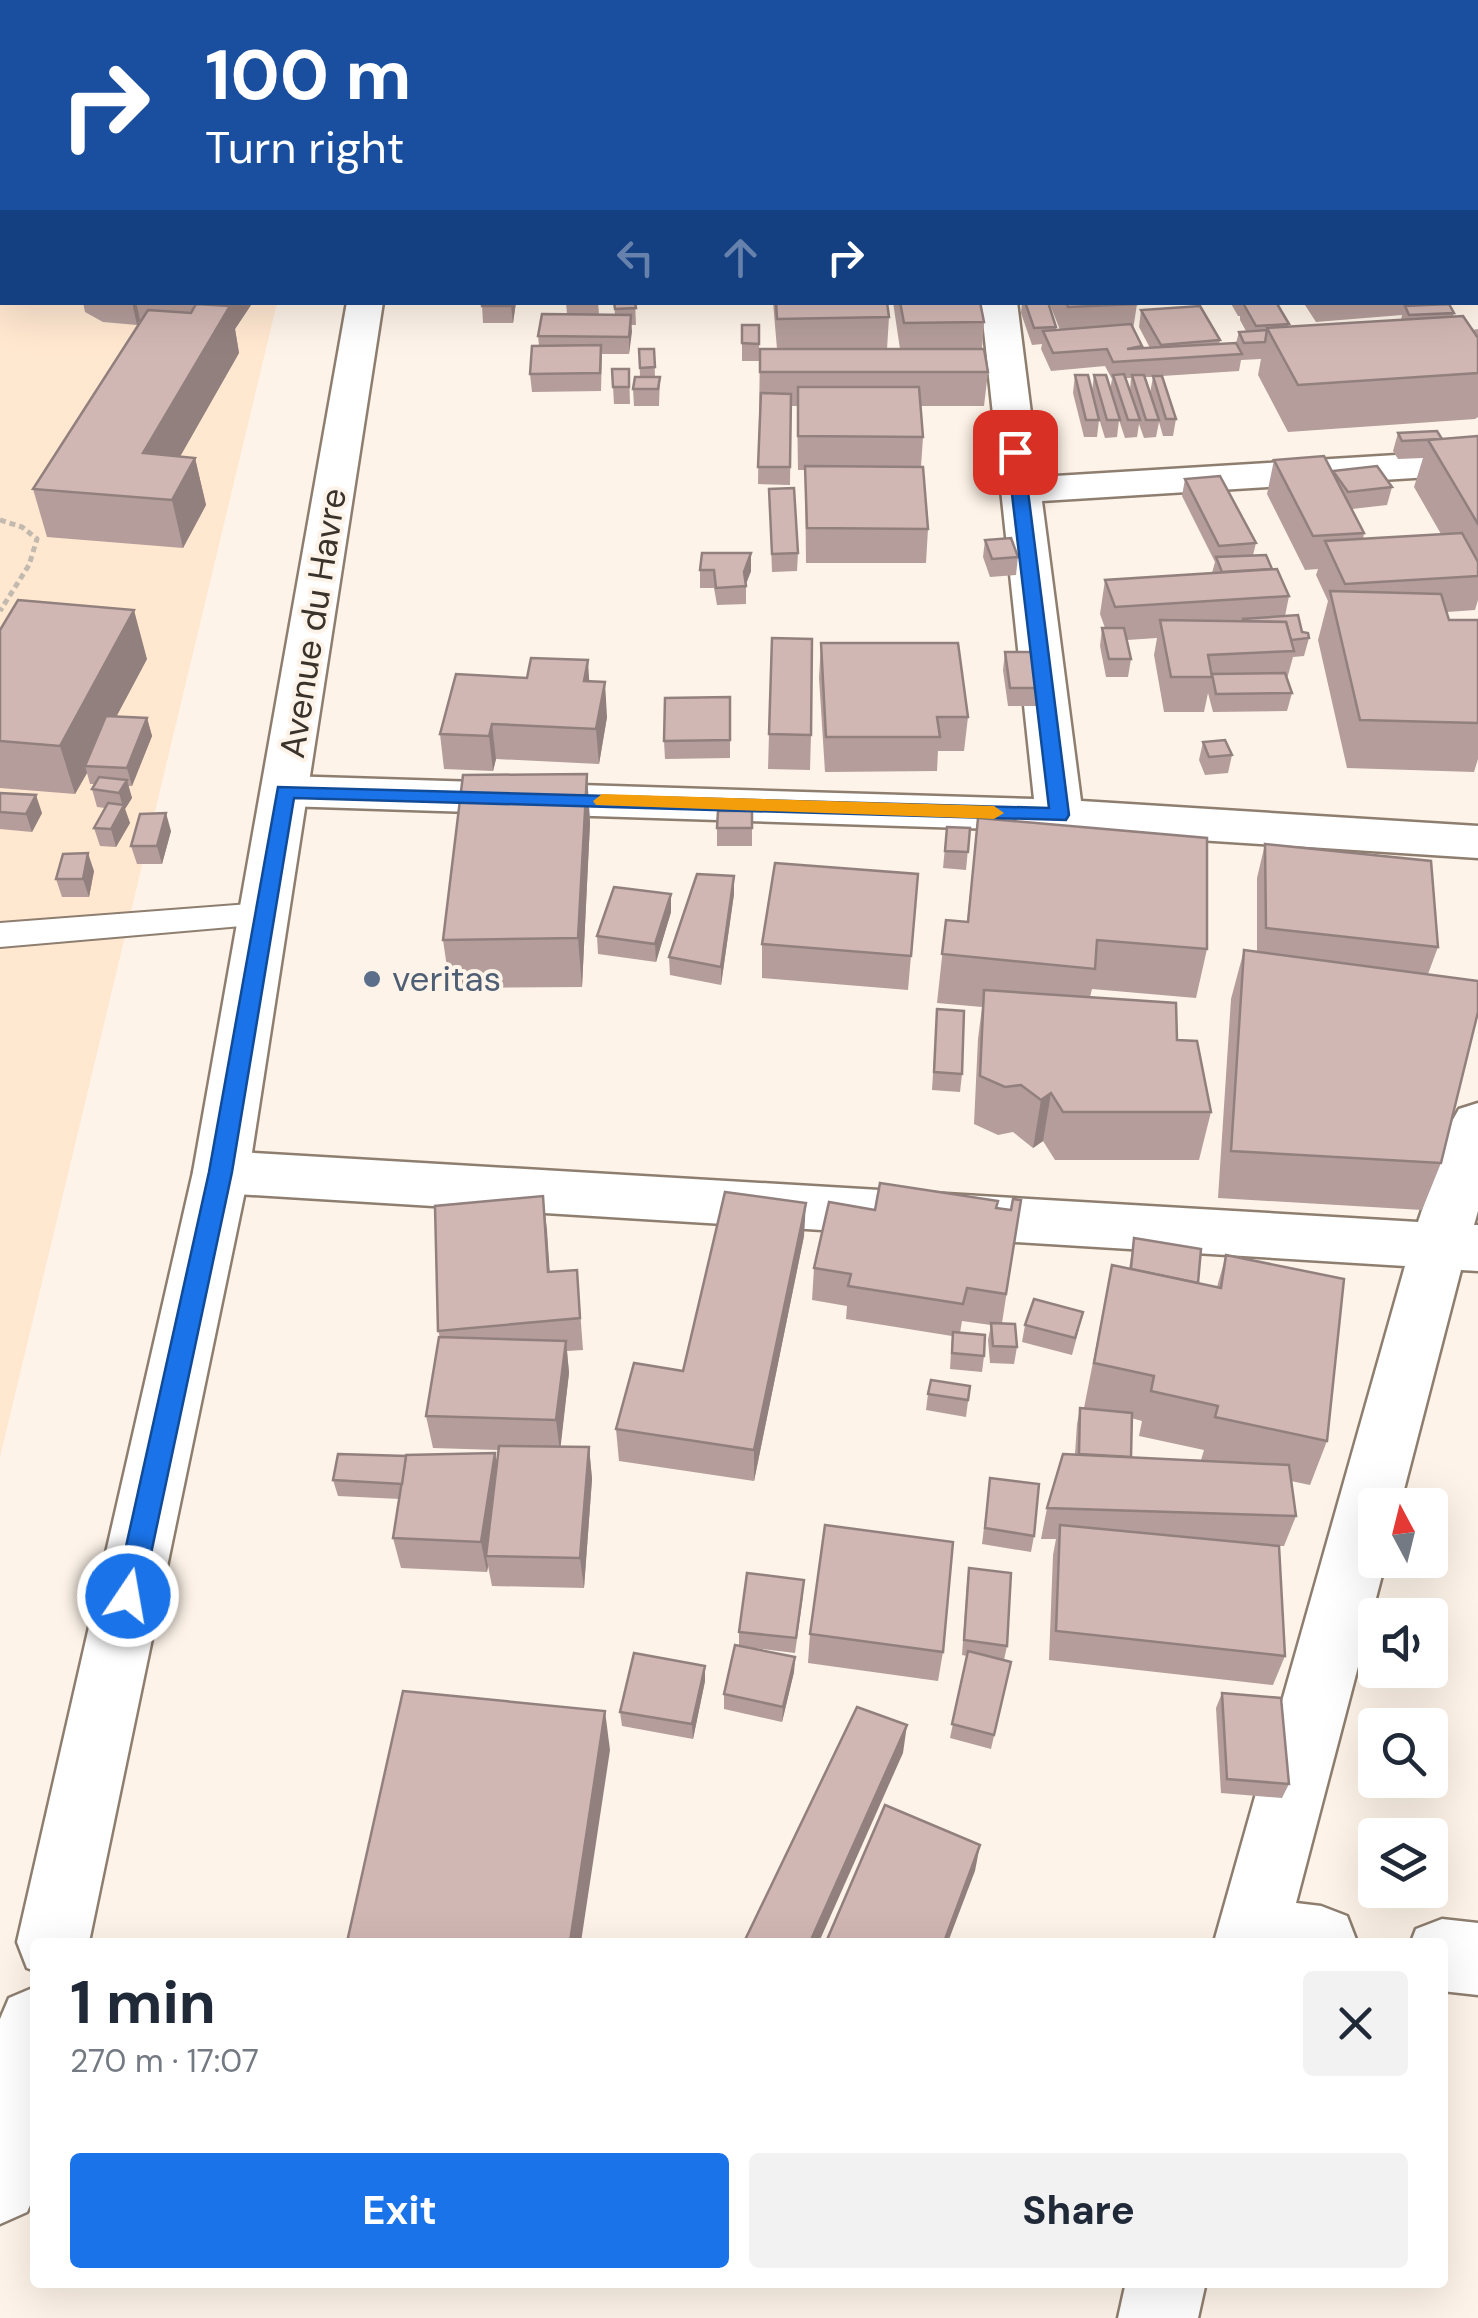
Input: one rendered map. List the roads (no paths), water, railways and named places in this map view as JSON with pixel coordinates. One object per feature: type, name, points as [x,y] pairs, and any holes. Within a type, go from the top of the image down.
[{"type":"street","name":"Avenue du Havre","points":[[54,1938],[221,1172],[365,305]]},
{"type":"street","points":[[998,305],[1059,815]]},
{"type":"street","points":[[1019,490],[1478,462]]},
{"type":"street","points":[[285,791],[1059,815],[1478,842]]},
{"type":"street","points":[[1251,1938],[1459,1247],[1478,1123]]},
{"type":"street","points":[[221,1172],[1459,1247]]},
{"type":"street","points":[[1448,1956],[1478,1958]]},
{"type":"street","points":[[0,2185],[30,2047]]},
{"type":"street","points":[[1158,2318],[1165,2288]]},
{"type":"lane","points":[[0,935],[264,915]]},
{"type":"place","name":"veritas","points":[[372,979]]}]
